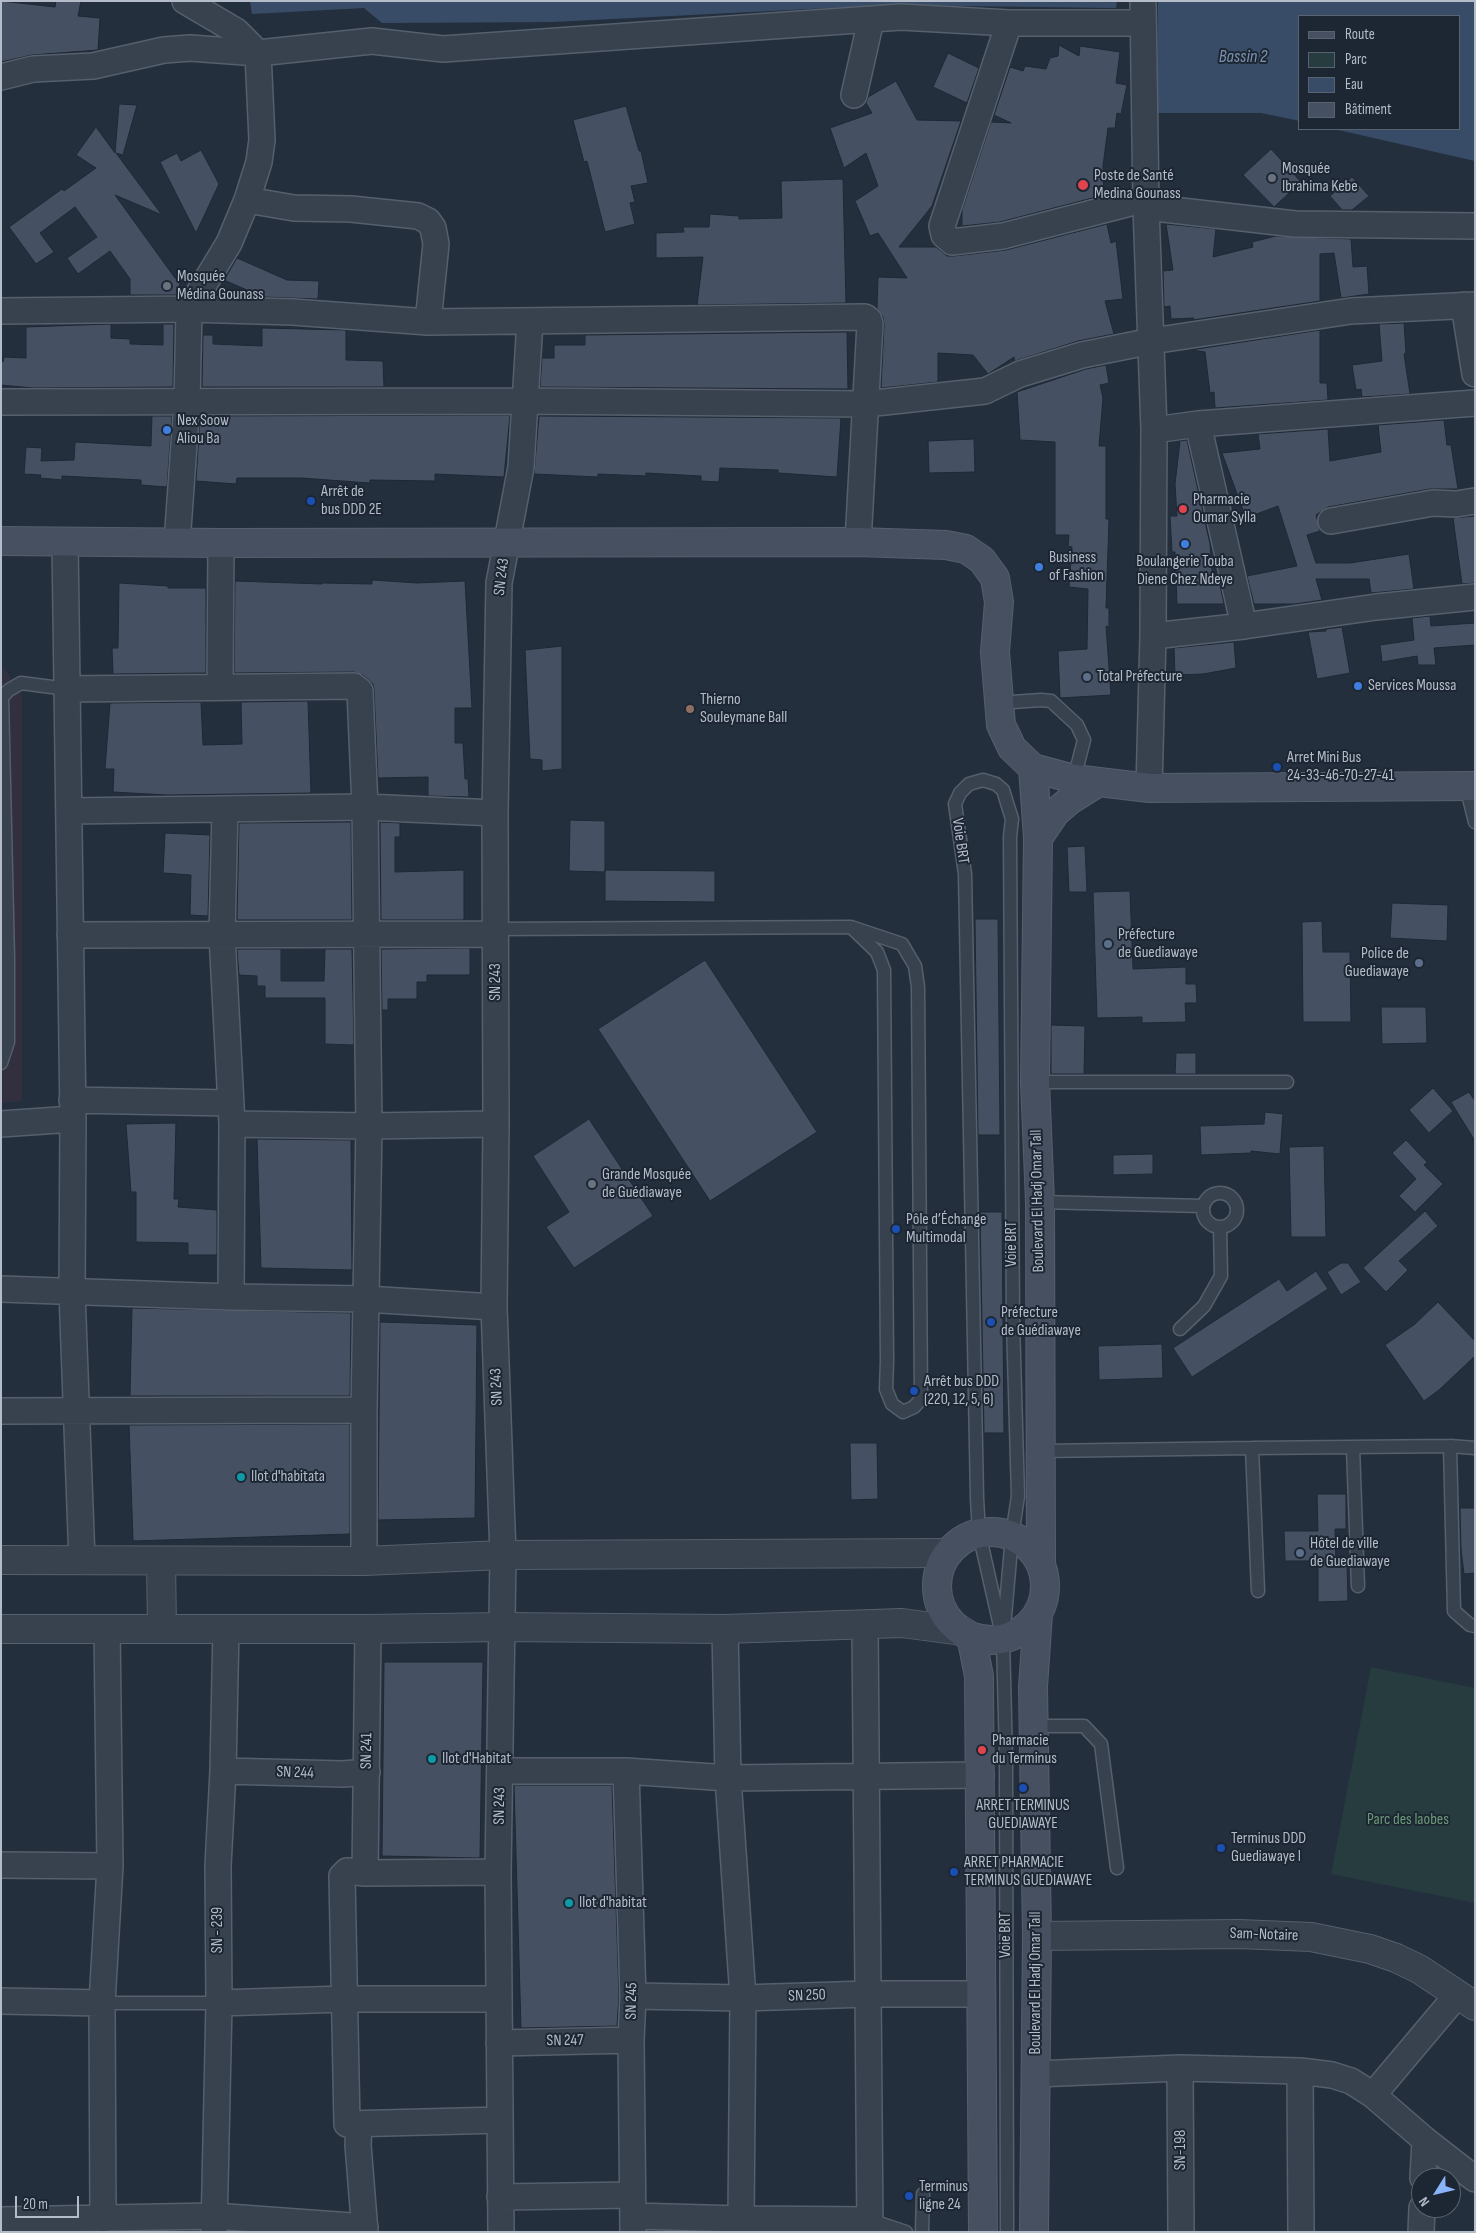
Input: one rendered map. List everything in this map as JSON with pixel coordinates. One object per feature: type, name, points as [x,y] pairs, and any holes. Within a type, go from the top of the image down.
[{"type":"main road","points":[[1,541],[177,543],[858,542],[946,545],[966,549],[982,560],[995,578],[999,602],[996,652],[998,703],[1001,724],[1012,748],[1033,768],[1085,781],[1148,788],[1470,786]]},
{"type":"main road","name":"Boulevard El Hadj Omar Tall","points":[[1033,768],[1038,838],[1035,1082],[1040,1202],[1041,1564],[1045,1580],[1044,1598],[1038,1614],[1033,1687],[1037,1936],[1034,2232]]},
{"type":"main road","points":[[1038,838],[1056,813],[1070,800],[1085,781]]},
{"type":"main road","points":[[1038,1614],[1016,1634],[1003,1639],[987,1640],[966,1634],[948,1619],[940,1604],[937,1586],[940,1568],[948,1552],[967,1537],[979,1533],[996,1532],[1012,1536],[1029,1547],[1041,1564]]},
{"type":"main road","points":[[966,1634],[979,1676],[983,2232]]},
{"type":"street","points":[[177,543],[187,402],[189,309],[229,243],[247,200],[259,162],[262,140],[258,53],[236,31],[185,1]]},
{"type":"street","points":[[1,77],[33,70],[93,66],[164,50],[190,48],[258,53],[372,41],[443,49],[901,17],[1009,23],[1142,12],[1154,430],[1153,636],[1148,788]]},
{"type":"street","points":[[854,95],[870,20]]},
{"type":"street","points":[[1009,23],[942,226],[944,235],[952,242],[1003,236],[1146,203],[1295,224],[1475,226]]},
{"type":"street","points":[[247,200],[294,208],[351,209],[418,216],[428,221],[433,228],[436,244],[428,322]]},
{"type":"street","points":[[1,402],[525,401],[866,404],[985,391],[1020,374],[1074,357],[1152,341],[1351,311],[1469,305],[1475,374]]},
{"type":"street","points":[[1,311],[189,309],[293,312],[428,322],[865,317],[869,320],[870,324],[858,542]]},
{"type":"street","name":"SN 243","points":[[501,2232],[498,1872],[504,1555],[494,1307],[496,1124],[495,813],[499,583],[520,477],[530,322]]},
{"type":"street","points":[[1154,430],[1198,424],[1475,403]]},
{"type":"street","points":[[1198,424],[1244,626]]},
{"type":"street","points":[[1331,521],[1433,503],[1456,504],[1475,501]]},
{"type":"street","points":[[65,541],[72,1109],[72,1292],[82,1561]]},
{"type":"street","points":[[220,686],[221,543]]},
{"type":"street","points":[[1153,636],[1244,626],[1376,607],[1475,597]]},
{"type":"street","points":[[67,689],[354,686],[360,691],[365,807],[369,1126],[364,1410],[364,1561]]},
{"type":"street","points":[[69,811],[365,807],[495,813]]},
{"type":"street","points":[[225,809],[222,935],[231,1114],[232,1297]]},
{"type":"street","points":[[70,935],[496,932]]},
{"type":"street","points":[[1,1124],[72,1109],[231,1114],[369,1126],[496,1124]]},
{"type":"street","points":[[1,1289],[232,1297],[366,1299],[494,1307]]},
{"type":"street","points":[[1,1411],[364,1410]]},
{"type":"street","points":[[1,1560],[364,1561],[504,1555],[948,1552]]},
{"type":"street","points":[[161,1561],[162,1628]]},
{"type":"street","points":[[1,1629],[503,1627],[725,1629],[902,1623],[966,1634]]},
{"type":"street","points":[[500,2196],[633,2214],[870,2226],[865,1625]]},
{"type":"street","points":[[103,2219],[102,2003],[110,1866],[107,1628]]},
{"type":"street","name":"SN - 239","points":[[214,2224],[219,2003],[218,1866],[223,1771],[226,1628]]},
{"type":"street","name":"SN 241","points":[[365,1873],[368,1629]]},
{"type":"street","points":[[725,1629],[728,1778],[743,1998],[741,2219]]},
{"type":"street","name":"SN 244","points":[[223,1771],[343,1774],[367,1772]]},
{"type":"street","points":[[500,1771],[626,1771],[728,1778],[981,1775]]},
{"type":"street","name":"SN 245","points":[[626,1771],[632,1996],[633,2214]]},
{"type":"street","points":[[1,1864],[110,1866]]},
{"type":"street","points":[[498,1872],[365,1873],[347,1871],[342,1876],[347,2124],[500,2120]]},
{"type":"street","name":"Sam-Notaire","points":[[1037,1936],[1239,1934],[1311,1937],[1370,1949],[1396,1958],[1419,1969],[1466,2000]]},
{"type":"street","name":"SN 250","points":[[632,1996],[743,1998],[868,1994],[981,1994]]},
{"type":"street","points":[[219,2003],[344,1999],[499,1999]]},
{"type":"street","points":[[1373,2095],[1466,2000]]},
{"type":"street","points":[[1,2001],[102,2003]]},
{"type":"street","name":"SN 247","points":[[500,2043],[631,2040]]},
{"type":"street","points":[[1036,2074],[1180,2068],[1300,2072],[1332,2075],[1351,2080],[1373,2095],[1425,2140],[1475,2179]]},
{"type":"street","name":"SN-198","points":[[1180,2068],[1181,2232]]},
{"type":"street","points":[[1300,2072],[1301,2232]]},
{"type":"street","points":[[1,2220],[103,2219],[136,2225],[214,2224],[365,2229],[358,2145],[359,2124]]},
{"type":"street","points":[[1424,2168],[1425,2140]]},
{"type":"street","points":[[1421,2232],[1422,2218]]},
{"type":"lane","points":[[1,1064],[8,1042],[2,697],[8,690],[21,683],[67,689]]},
{"type":"lane","points":[[998,703],[1051,701],[1077,724],[1084,740],[1085,781]]},
{"type":"lane","name":"Voie BRT","points":[[1003,1639],[979,1533],[964,874],[955,804],[960,793],[970,784],[983,780],[996,784],[1003,790],[1012,819],[1010,847],[1013,1322],[1018,1496],[1012,1536],[1003,1639],[1006,1758],[1007,2232]]},
{"type":"lane","points":[[1470,786],[1475,822]]},
{"type":"lane","points":[[496,932],[851,927],[902,944],[915,966],[918,987],[921,1390],[921,1399],[914,1407],[903,1412],[892,1404],[886,1389],[888,1361],[884,970],[877,952],[851,927]]},
{"type":"lane","points":[[1035,1082],[1287,1082]]},
{"type":"lane","points":[[1220,1193],[1227,1195],[1233,1200],[1236,1207],[1233,1221],[1220,1227],[1212,1226],[1206,1220],[1203,1206],[1212,1195],[1220,1193]]},
{"type":"lane","points":[[1040,1202],[1203,1206]]},
{"type":"lane","points":[[1180,1330],[1204,1306],[1221,1276],[1220,1227]]},
{"type":"lane","points":[[1040,1451],[1450,1446],[1475,1448]]},
{"type":"lane","points":[[1450,1446],[1454,1611],[1470,1626],[1475,1626]]},
{"type":"lane","points":[[1353,1447],[1358,1586]]},
{"type":"lane","points":[[1252,1448],[1258,1590]]},
{"type":"lane","points":[[1035,1726],[1084,1726],[1101,1744],[1117,1868]]},
{"type":"lane","points":[[102,2003],[219,2003]]},
{"type":"lane","points":[[922,2232],[923,2194]]},
{"type":"lane","points":[[870,2226],[906,2232]]},
{"type":"shaded area","points":[[1,663],[22,696],[22,1101],[1,1103]]},
{"type":"green space","name":"Parc des laobes","points":[[1371,1667],[1475,1688],[1475,1903],[1331,1874]]},
{"type":"water","points":[[250,1],[1117,1],[1116,8],[889,5],[553,22],[382,23],[364,8],[252,14]]},
{"type":"water","name":"Bassin 2","points":[[1158,1],[1475,1],[1475,161],[1338,130],[1461,130],[1461,15],[1298,15],[1298,121],[1261,113],[1157,113]]},
{"type":"building","points":[[1,1],[55,7],[56,1],[81,1],[78,16],[100,18],[98,50],[32,55],[1,62]]},
{"type":"building","points":[[1059,45],[1079,56],[1080,46],[1120,52],[1116,83],[1127,85],[1121,114],[1117,113],[1115,128],[1108,128],[1103,166],[1104,195],[1000,222],[962,226],[962,210],[991,122],[1011,123],[994,115],[1010,67],[1023,71],[1025,66],[1046,69],[1050,58],[1058,56]]},
{"type":"building","points":[[948,53],[979,68],[967,103],[933,87]]},
{"type":"building","points":[[896,81],[917,120],[961,121],[932,206],[899,247],[936,247],[947,256],[954,256],[1006,250],[1107,224],[1111,243],[1116,241],[1123,299],[1105,301],[1114,334],[1078,341],[1015,361],[1014,357],[988,374],[973,355],[938,353],[938,382],[881,388],[884,325],[883,317],[877,308],[878,277],[907,278],[878,233],[870,236],[855,201],[878,186],[866,153],[844,168],[830,128],[872,113],[866,103],[868,97]]},
{"type":"building","points":[[119,104],[137,105],[123,155],[116,153],[162,215],[115,195],[175,278],[180,278],[179,295],[130,295],[130,279],[110,251],[78,274],[67,258],[97,237],[75,207],[40,233],[54,252],[36,264],[9,227],[62,189],[64,191],[96,168],[76,155],[96,127],[115,153]]},
{"type":"building","points":[[626,106],[639,151],[641,151],[648,183],[631,186],[635,202],[630,203],[635,224],[605,232],[587,161],[584,162],[573,120]]},
{"type":"building","name":"Mosquée Ibrahima Kebe","points":[[1271,149],[1301,182],[1274,207],[1243,175]]},
{"type":"building","points":[[201,150],[219,184],[196,233],[160,162],[177,153],[181,161]]},
{"type":"building","points":[[1352,177],[1369,196],[1352,210],[1342,210],[1330,196]]},
{"type":"building","points":[[843,179],[846,303],[697,305],[703,257],[656,258],[656,233],[684,232],[683,227],[709,227],[710,214],[739,216],[739,219],[782,218],[781,181]]},
{"type":"building","points":[[1166,224],[1216,229],[1213,257],[1253,247],[1252,242],[1276,236],[1351,239],[1353,267],[1367,266],[1369,294],[1341,298],[1334,253],[1320,254],[1320,301],[1193,320],[1194,318],[1171,319],[1170,306],[1164,307],[1163,271],[1173,270]]},
{"type":"building","points":[[237,258],[287,280],[319,281],[318,299],[263,297],[224,280]]},
{"type":"building","points":[[1404,323],[1406,353],[1404,354],[1410,394],[1362,397],[1361,389],[1356,390],[1352,365],[1382,361],[1379,324]]},
{"type":"building","points":[[111,324],[111,338],[130,339],[130,344],[163,345],[163,324],[174,324],[173,387],[33,388],[1,385],[1,361],[3,362],[4,357],[26,358],[26,327]]},
{"type":"building","points":[[262,328],[346,330],[346,360],[383,361],[384,387],[202,387],[203,335],[213,335],[213,344],[262,346]]},
{"type":"building","points":[[1320,330],[1320,383],[1327,383],[1328,400],[1215,408],[1214,392],[1210,393],[1205,352],[1191,350]]},
{"type":"building","points":[[847,332],[848,389],[540,387],[542,358],[554,358],[554,345],[585,345],[585,335]]},
{"type":"building","points":[[1106,365],[1109,383],[1100,385],[1103,398],[1099,446],[1106,446],[1106,519],[1109,519],[1106,608],[1109,608],[1109,627],[1106,626],[1111,695],[1060,698],[1058,651],[1087,649],[1088,589],[1069,587],[1072,547],[1068,546],[1069,535],[1055,535],[1055,442],[1020,440],[1017,392],[1086,369]]},
{"type":"building","points":[[510,415],[504,477],[435,474],[435,481],[370,480],[370,483],[301,478],[237,478],[236,484],[196,481],[200,416]]},
{"type":"building","points":[[152,416],[172,416],[167,487],[141,485],[141,480],[62,476],[62,480],[40,478],[41,475],[24,474],[26,447],[42,448],[41,461],[74,460],[75,442],[151,446]]},
{"type":"building","points":[[539,416],[841,418],[837,477],[778,473],[778,470],[720,468],[719,482],[701,481],[701,476],[646,473],[646,476],[598,474],[598,477],[534,474]]},
{"type":"building","points":[[1444,420],[1447,445],[1451,445],[1458,489],[1430,489],[1328,507],[1316,515],[1320,531],[1307,535],[1316,563],[1350,563],[1409,554],[1414,589],[1371,593],[1369,579],[1316,579],[1322,600],[1295,604],[1254,604],[1247,576],[1297,566],[1278,506],[1246,518],[1222,453],[1260,449],[1258,434],[1328,429],[1330,461],[1381,452],[1378,425]]},
{"type":"building","points":[[974,439],[975,472],[929,473],[928,441]]},
{"type":"building","points":[[1187,440],[1210,544],[1213,582],[1219,581],[1224,604],[1177,604],[1175,552],[1172,552],[1170,516],[1177,516],[1175,484],[1180,441]]},
{"type":"building","points":[[1475,516],[1475,583],[1462,584],[1453,518]]},
{"type":"building","points":[[372,580],[417,583],[465,581],[472,708],[455,708],[455,743],[463,743],[465,779],[468,779],[469,797],[428,796],[428,777],[378,778],[374,690],[373,684],[363,675],[354,672],[234,673],[235,581],[372,584]]},
{"type":"building","points":[[119,583],[168,586],[168,588],[206,588],[206,673],[113,674],[112,648],[118,648]]},
{"type":"building","points":[[1430,616],[1431,626],[1475,623],[1475,645],[1434,648],[1436,665],[1418,665],[1417,656],[1382,662],[1380,645],[1414,640],[1412,618]]},
{"type":"building","points":[[1342,627],[1350,673],[1317,679],[1308,632],[1326,631],[1326,629]]},
{"type":"building","points":[[1234,642],[1236,668],[1203,674],[1175,675],[1174,648]]},
{"type":"building","points":[[562,646],[562,769],[542,771],[542,760],[530,759],[525,650]]},
{"type":"building","points":[[308,701],[311,793],[167,795],[113,792],[114,769],[105,769],[110,703],[201,702],[203,745],[242,744],[241,702]]},
{"type":"building","points":[[570,820],[605,821],[605,872],[569,871]]},
{"type":"building","points":[[351,822],[352,920],[237,920],[239,823]]},
{"type":"building","points":[[380,822],[400,823],[400,837],[395,837],[395,872],[464,870],[464,920],[381,920]]},
{"type":"building","points":[[165,833],[210,835],[208,916],[190,915],[191,875],[163,873]]},
{"type":"building","points":[[1085,846],[1087,892],[1069,892],[1067,847]]},
{"type":"building","points":[[605,870],[715,871],[715,902],[605,901]]},
{"type":"building","points":[[1130,891],[1133,969],[1186,967],[1186,984],[1196,984],[1197,1003],[1185,1003],[1186,1022],[1142,1023],[1142,1017],[1097,1018],[1093,892]]},
{"type":"building","points":[[1392,903],[1448,905],[1447,941],[1390,938]]},
{"type":"building","points":[[975,919],[998,919],[1000,1135],[978,1135]]},
{"type":"building","points":[[1322,921],[1323,952],[1350,952],[1351,1022],[1303,1022],[1302,922]]},
{"type":"building","points":[[470,948],[470,975],[427,975],[427,982],[417,982],[417,999],[388,999],[388,1010],[382,1010],[381,949]]},
{"type":"building","points":[[237,949],[281,949],[281,981],[324,981],[325,949],[352,949],[354,1045],[325,1044],[325,998],[265,998],[265,986],[257,986],[257,976],[239,975]]},
{"type":"building","points":[[705,960],[817,1132],[710,1201],[598,1029]]},
{"type":"building","points":[[1381,1007],[1426,1007],[1427,1043],[1382,1044]]},
{"type":"building","points":[[1051,1025],[1085,1026],[1084,1074],[1051,1074]]},
{"type":"building","points":[[1176,1053],[1196,1053],[1196,1074],[1175,1074]]},
{"type":"building","points":[[1433,1088],[1453,1111],[1429,1133],[1409,1110]]},
{"type":"building","points":[[1469,1092],[1475,1101],[1475,1141],[1451,1102]]},
{"type":"building","points":[[1265,1112],[1283,1114],[1280,1154],[1251,1151],[1251,1153],[1201,1155],[1200,1126],[1264,1124]]},
{"type":"building","name":"Grande Mosquée de Guédiawaye","points":[[589,1119],[653,1216],[574,1268],[546,1227],[569,1212],[533,1156]]},
{"type":"building","points":[[176,1123],[174,1199],[179,1199],[178,1207],[217,1210],[217,1255],[188,1255],[188,1243],[136,1242],[136,1192],[131,1192],[126,1124]]},
{"type":"building","points":[[257,1139],[351,1140],[352,1270],[261,1268]]},
{"type":"building","points":[[1406,1140],[1427,1162],[1424,1165],[1443,1184],[1415,1212],[1399,1196],[1416,1179],[1392,1153]]},
{"type":"building","points":[[1324,1146],[1326,1237],[1291,1237],[1289,1147]]},
{"type":"building","points":[[1153,1154],[1153,1174],[1113,1175],[1113,1155]]},
{"type":"building","points":[[1425,1211],[1438,1226],[1399,1261],[1408,1270],[1386,1292],[1363,1268]]},
{"type":"building","points":[[980,1212],[1002,1212],[1004,1433],[984,1433]]},
{"type":"building","points":[[1341,1263],[1348,1263],[1361,1282],[1341,1295],[1327,1272]]},
{"type":"building","points":[[1316,1271],[1328,1289],[1192,1377],[1173,1348],[1279,1279],[1287,1291]]},
{"type":"building","points":[[1438,1302],[1475,1341],[1475,1356],[1439,1390],[1424,1401],[1385,1345],[1415,1324]]},
{"type":"building","points":[[132,1308],[351,1313],[350,1396],[130,1396]]},
{"type":"building","points":[[380,1322],[477,1325],[475,1518],[378,1520]]},
{"type":"building","points":[[1162,1344],[1163,1378],[1099,1380],[1098,1346]]},
{"type":"building","name":"Ilot d'habitata","points":[[350,1424],[350,1534],[133,1541],[129,1425]]},
{"type":"building","points":[[850,1443],[877,1443],[878,1499],[851,1500]]},
{"type":"building","points":[[1317,1494],[1346,1494],[1346,1529],[1335,1529],[1336,1564],[1347,1563],[1348,1601],[1318,1602],[1318,1561],[1285,1561],[1284,1531],[1318,1531]]},
{"type":"building","points":[[1460,1508],[1475,1508],[1475,1573],[1464,1574]]},
{"type":"building","name":"Ilot d'Habitat","points":[[384,1662],[483,1662],[480,1858],[382,1856]]},
{"type":"building","name":"Ilot d'habitat","points":[[514,1785],[612,1785],[619,1996],[617,2026],[521,2028]]},
{"type":"place","name":"Mosquée Ibrahima Kebe","points":[[1272,178]]},
{"type":"place","name":"Poste de Santé Medina Gounass","points":[[1083,185]]},
{"type":"place","name":"Mosquée Médina Gounass","points":[[167,286]]},
{"type":"place","name":"Nex Soow Aliou Ba","points":[[167,430]]},
{"type":"place","name":"Arrêt de bus DDD 2E","points":[[311,501]]},
{"type":"place","name":"Pharmacie Oumar Sylla","points":[[1183,509]]},
{"type":"place","name":"Boulangerie Touba Diene Chez Ndeye","points":[[1185,544]]},
{"type":"place","name":"Business of Fashion","points":[[1039,567]]},
{"type":"place","name":"Total Préfecture","points":[[1087,677]]},
{"type":"place","name":"Services Moussa","points":[[1358,686]]},
{"type":"place","name":"Thierno Souleymane Ball","points":[[690,709]]},
{"type":"place","name":"Arret Mini Bus 24-33-46-70-27-41","points":[[1277,767]]},
{"type":"place","name":"Préfecture de Guediawaye","points":[[1108,944]]},
{"type":"place","name":"Police de Guediawaye","points":[[1419,963]]},
{"type":"place","name":"Grande Mosquée de Guédiawaye","points":[[592,1184]]},
{"type":"place","name":"Pôle d’Échange Multimodal","points":[[896,1229]]},
{"type":"place","name":"Préfecture de Guédiawaye","points":[[991,1322]]},
{"type":"place","name":"Arrêt bus DDD (220, 12, 5, 6)","points":[[914,1391]]},
{"type":"place","name":"Ilot d'habitata","points":[[241,1477]]},
{"type":"place","name":"Hôtel de ville de Guediawaye","points":[[1300,1553]]},
{"type":"place","name":"Pharmacie du Terminus","points":[[982,1750]]},
{"type":"place","name":"Ilot d'Habitat","points":[[432,1759]]},
{"type":"place","name":"ARRET TERMINUS GUEDIAWAYE","points":[[1023,1788]]},
{"type":"place","name":"Terminus DDD Guediawaye I","points":[[1221,1848]]},
{"type":"place","name":"ARRET PHARMACIE TERMINUS GUEDIAWAYE","points":[[954,1872]]},
{"type":"place","name":"Ilot d'habitat","points":[[569,1903]]},
{"type":"place","name":"Terminus ligne 24","points":[[909,2196]]}]
